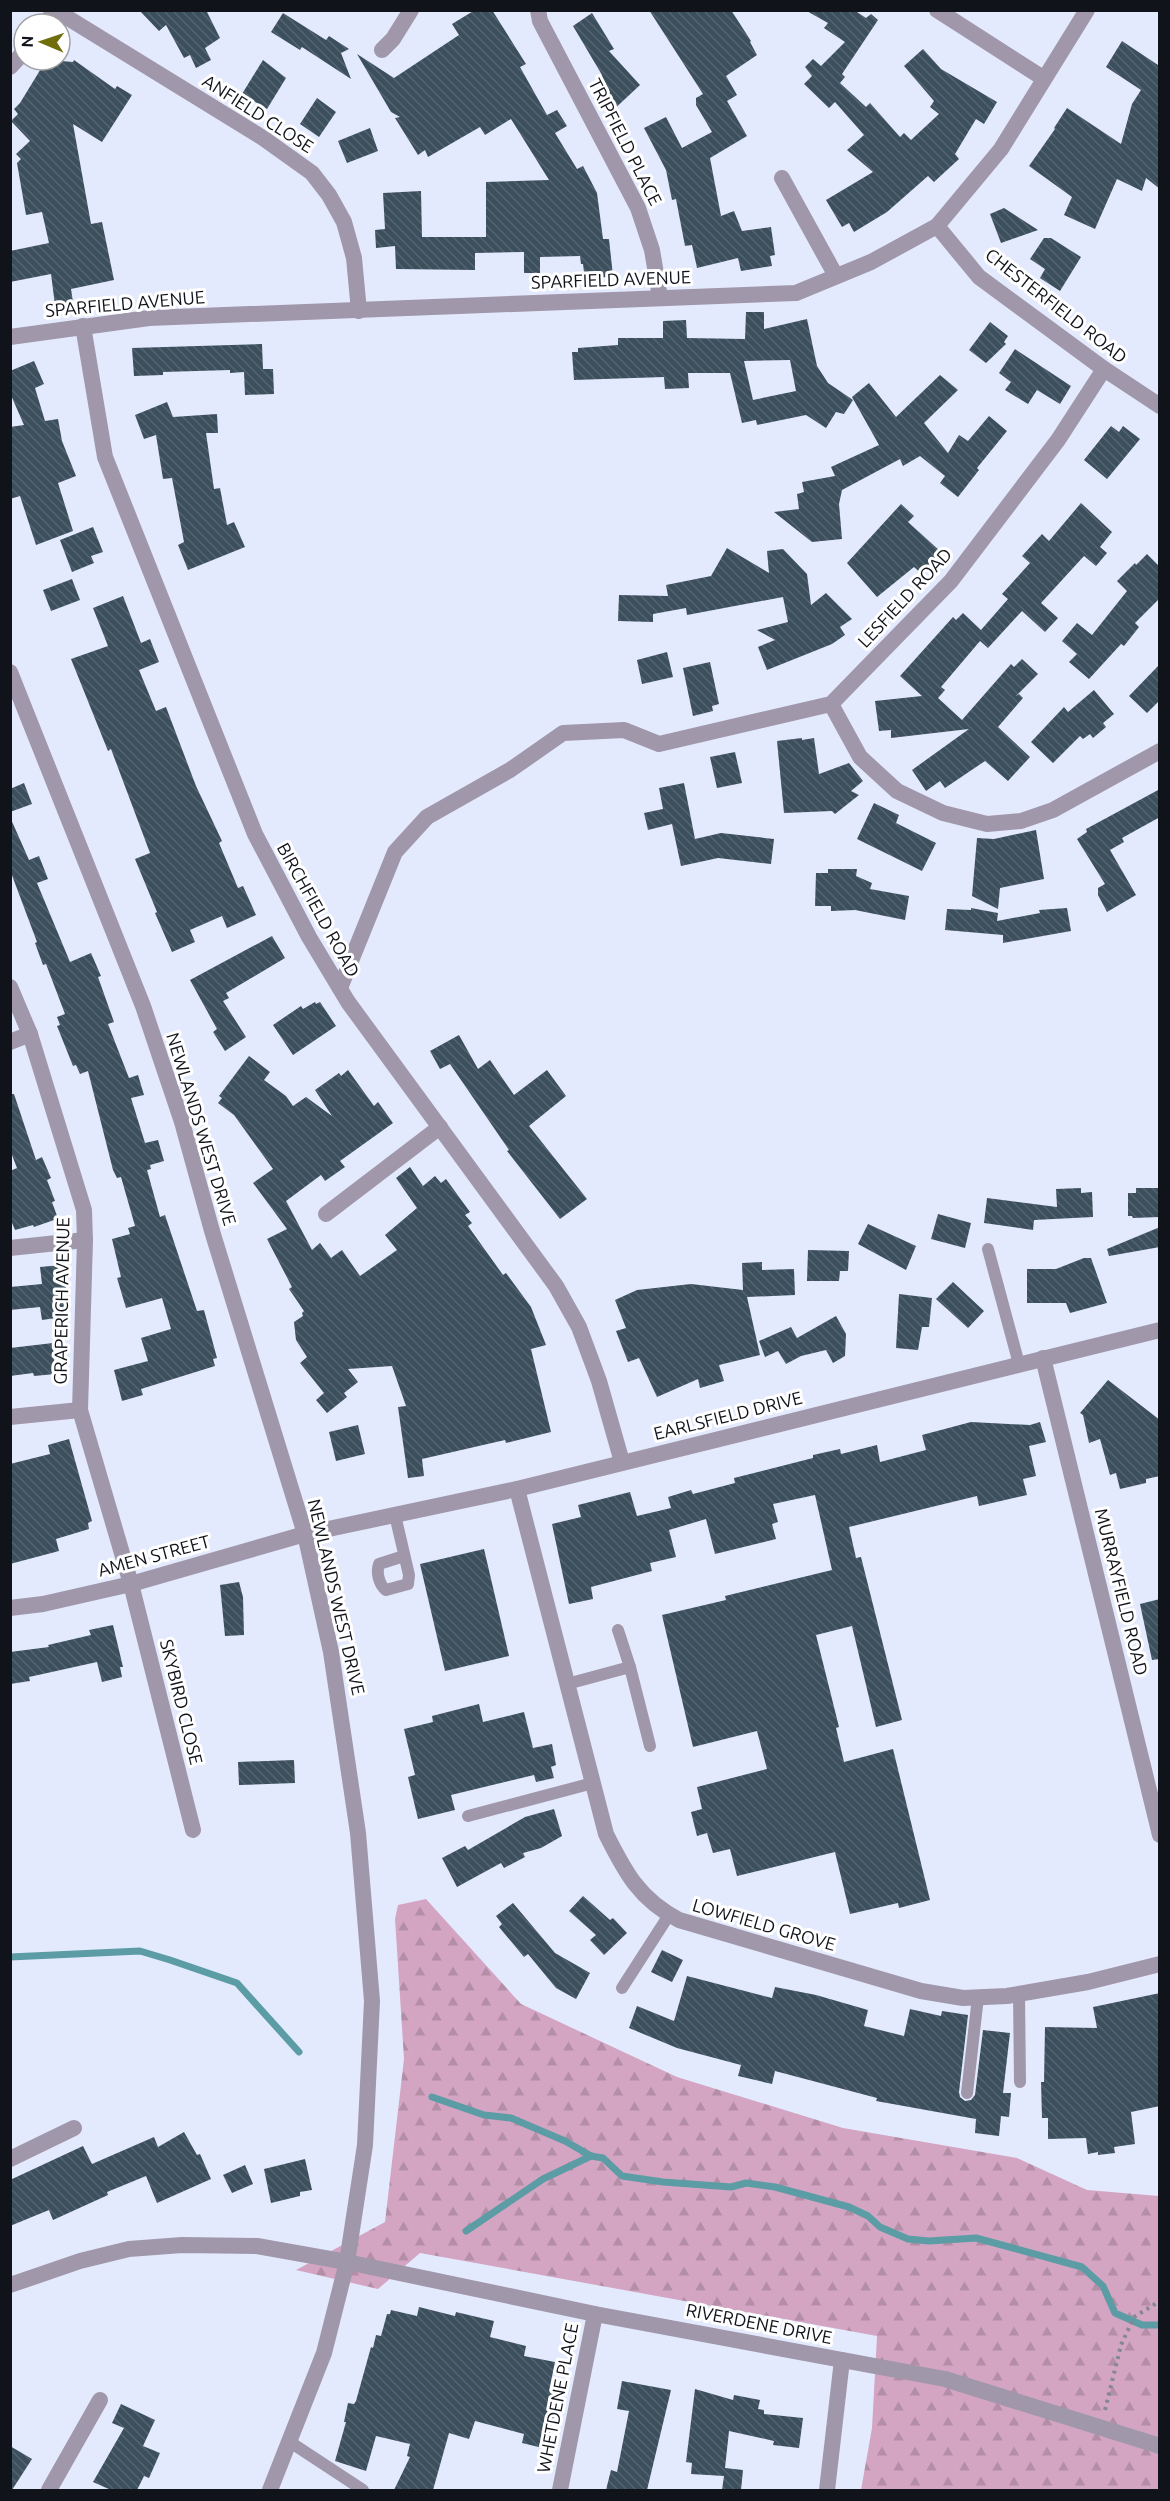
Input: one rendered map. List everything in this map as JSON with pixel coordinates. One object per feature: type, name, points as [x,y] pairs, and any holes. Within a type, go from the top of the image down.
[{"type":"street","name":"ANFIELD CLOSE","points":[[55,10],[263,138],[312,173],[329,195],[344,222],[354,258],[359,311]]},
{"type":"street","points":[[381,50],[393,39],[411,10]]},
{"type":"street","name":"TRIPFIELD PLACE","points":[[538,10],[540,21],[638,208],[652,250],[660,297]]},
{"type":"street","points":[[937,10],[1043,78]]},
{"type":"street","name":"SPARFIELD AVENUE","points":[[10,338],[149,318],[796,293],[871,262],[937,226],[1001,149],[1087,10]]},
{"type":"street","points":[[783,178],[836,276]]},
{"type":"street","name":"CHESTERFIELD ROAD","points":[[937,226],[979,277],[1104,369],[1160,406]]},
{"type":"street","name":"BIRCHFIELD ROAD","points":[[83,326],[105,457],[255,834],[309,937],[340,988],[556,1287],[579,1327],[599,1381],[622,1462]]},
{"type":"street","name":"LESFIELD ROAD","points":[[831,704],[951,581],[1058,440],[1104,369]]},
{"type":"street","name":"NEWLANDS WEST DRIVE","points":[[10,672],[74,826],[143,1006],[182,1122],[212,1231],[305,1534],[331,1652],[346,1738],[358,1833],[372,2001],[365,2145],[347,2262],[324,2353],[274,2489]]},
{"type":"street","points":[[340,988],[395,852],[427,817],[510,770],[563,733],[624,730],[659,744],[831,704],[860,757],[897,791],[943,813],[987,824],[1021,821],[1053,810],[1160,751]]},
{"type":"street","name":"GRAPERICH AVENUE","points":[[10,987],[30,1034],[84,1210],[80,1410],[131,1584]]},
{"type":"street","points":[[10,1042],[30,1034]]},
{"type":"street","points":[[326,1214],[440,1128]]},
{"type":"street","points":[[10,1248],[85,1240]]},
{"type":"street","name":"EARLSFIELD DRIVE","points":[[305,1534],[517,1489],[1160,1330]]},
{"type":"street","name":"MURRAYFIELD ROAD","points":[[1043,1358],[1152,1764],[1160,1835]]},
{"type":"street","points":[[10,1417],[80,1410]]},
{"type":"street","name":"LOWFIELD GROVE","points":[[517,1489],[606,1834],[627,1876],[655,1905],[679,1920],[921,1991],[963,1998],[1019,1994],[1088,1982],[1160,1965]]},
{"type":"street","name":"AMEN STREET","points":[[10,1608],[43,1604],[131,1584],[305,1534]]},
{"type":"street","name":"SKYBIRD CLOSE","points":[[131,1584],[193,1830]]},
{"type":"street","points":[[10,2159],[74,2128]]},
{"type":"street","name":"RIVERDENE DRIVE","points":[[10,2285],[80,2261],[119,2252],[182,2245],[257,2246],[347,2262],[595,2314],[945,2379],[1160,2446]]},
{"type":"street","name":"WHETDENE PLACE","points":[[560,2490],[595,2314]]},
{"type":"street","points":[[827,2490],[842,2360]]},
{"type":"street","points":[[49,2490],[100,2400]]},
{"type":"lane","points":[[988,1249],[1019,1364]]},
{"type":"lane","points":[[395,1515],[404,1556]]},
{"type":"lane","points":[[618,1630],[650,1746]]},
{"type":"lane","points":[[567,1684],[630,1667]]},
{"type":"lane","points":[[468,1816],[593,1783]]},
{"type":"lane","points":[[622,1988],[669,1915]]},
{"type":"lane","points":[[1019,1994],[1020,2082]]},
{"type":"lane","points":[[967,2092],[978,1997]]},
{"type":"lane","points":[[290,2442],[363,2490]]},
{"type":"path","points":[[1102,2427],[1110,2380],[1120,2344],[1134,2317],[1160,2301]]},
{"type":"green space","points":[[426,1899],[521,2004],[677,2077],[843,2128],[1017,2158],[1087,2190],[1159,2196],[1159,2490],[861,2490],[872,2428],[877,2336],[420,2253],[378,2289],[296,2270],[385,2222],[404,2059],[395,1919],[398,1905]]},
{"type":"building","points":[[139,10],[206,10],[220,38],[205,48],[211,60],[196,68],[190,55],[184,58],[166,25],[159,31]]},
{"type":"building","points":[[475,10],[492,10],[526,64],[520,67],[547,115],[557,110],[567,126],[555,133],[577,169],[583,166],[597,193],[603,239],[609,239],[613,276],[585,280],[580,256],[540,257],[540,273],[524,273],[524,252],[475,253],[475,270],[396,269],[395,246],[376,248],[375,230],[385,229],[383,193],[421,191],[422,237],[486,237],[486,182],[549,180],[511,119],[485,135],[480,127],[428,157],[425,150],[418,155],[395,118],[400,117],[391,112],[357,54],[394,78],[459,35],[452,24]]},
{"type":"building","points":[[649,10],[731,10],[751,41],[757,55],[726,76],[737,95],[727,101],[747,136],[710,158],[721,216],[734,211],[742,231],[771,227],[775,255],[770,256],[772,266],[741,271],[738,258],[697,268],[692,245],[685,246],[676,199],[672,200],[666,170],[644,128],[666,117],[682,148],[712,132],[696,105],[696,98],[703,94]]},
{"type":"building","points":[[805,10],[854,10],[866,18],[871,14],[878,20],[842,74],[845,77],[840,83],[866,107],[870,103],[900,137],[904,133],[911,140],[939,114],[930,107],[934,101],[904,66],[923,49],[941,69],[997,102],[984,124],[976,119],[955,154],[959,159],[934,182],[928,176],[887,212],[854,232],[849,223],[842,227],[826,200],[873,172],[847,150],[864,135],[835,102],[829,108],[804,84],[812,76],[805,67],[813,59],[821,66],[845,42],[824,28],[828,23]]},
{"type":"building","points":[[283,13],[326,40],[329,36],[349,49],[341,53],[351,79],[302,47],[300,50],[271,32]]},
{"type":"building","points":[[592,13],[614,49],[609,51],[640,85],[610,113],[593,87],[602,80],[600,77],[602,75],[573,26]]},
{"type":"building","points":[[1122,41],[1158,65],[1160,63],[1160,189],[1146,178],[1142,191],[1117,179],[1095,229],[1064,215],[1072,197],[1029,166],[1067,108],[1121,144],[1132,104],[1141,90],[1106,67]]},
{"type":"building","points":[[74,60],[115,89],[117,86],[132,95],[102,142],[73,124],[91,224],[102,222],[114,280],[71,289],[73,302],[55,305],[51,274],[10,282],[10,251],[49,243],[42,212],[26,215],[17,163],[21,159],[16,154],[30,141],[11,121],[18,114],[14,109],[39,72],[72,72]]},
{"type":"building","points":[[263,60],[286,78],[267,109],[242,94]]},
{"type":"building","points":[[317,98],[336,112],[319,137],[300,124]]},
{"type":"building","points":[[370,128],[378,151],[347,163],[338,141]]},
{"type":"building","points":[[1004,208],[1038,230],[1001,243],[990,214]]},
{"type":"building","points":[[1044,238],[1051,238],[1081,257],[1060,291],[1040,278],[1045,269],[1030,259]]},
{"type":"building","points":[[746,312],[764,312],[764,329],[807,319],[817,366],[828,383],[853,400],[844,414],[836,412],[826,428],[806,415],[757,425],[756,420],[742,423],[730,373],[688,373],[689,388],[665,389],[664,377],[574,380],[572,352],[578,352],[578,348],[618,345],[618,338],[663,338],[663,321],[686,320],[687,338],[745,339]],"holes":[[[790,360],[796,391],[753,400],[744,361]]]},
{"type":"building","points":[[990,322],[1008,336],[1004,342],[1006,344],[986,363],[969,350]]},
{"type":"building","points":[[262,344],[263,369],[273,369],[274,394],[245,395],[244,372],[230,373],[230,370],[163,372],[163,375],[134,376],[132,348]]},
{"type":"building","points":[[1015,349],[1071,386],[1060,404],[1037,390],[1028,404],[1005,390],[1011,382],[999,373]]},
{"type":"building","points":[[34,361],[44,384],[35,388],[45,421],[58,419],[62,441],[76,476],[58,483],[73,531],[36,545],[20,496],[10,499],[10,427],[24,425],[10,393],[10,371]]},
{"type":"building","points":[[940,375],[958,390],[924,423],[948,453],[959,435],[968,441],[989,416],[1007,431],[977,468],[979,470],[958,497],[940,483],[945,476],[920,456],[903,466],[900,459],[842,490],[839,504],[842,539],[812,542],[774,512],[799,509],[797,494],[804,492],[802,482],[835,476],[831,467],[879,445],[852,397],[869,383],[896,417]]},
{"type":"building","points":[[167,402],[173,417],[217,414],[218,433],[206,433],[214,489],[220,488],[227,525],[234,522],[245,547],[188,570],[178,545],[184,542],[172,478],[163,479],[156,435],[144,439],[135,415]]},
{"type":"building","points":[[1111,426],[1119,432],[1123,426],[1140,439],[1107,479],[1084,460]]},
{"type":"building","points":[[1081,503],[1112,532],[1100,547],[1107,553],[1096,566],[1084,556],[1041,603],[1058,618],[1045,632],[1022,611],[988,648],[980,641],[941,687],[945,690],[938,698],[962,720],[1011,664],[1014,667],[1022,659],[1038,674],[1016,696],[1019,694],[1023,698],[998,727],[1030,757],[1008,781],[985,761],[945,788],[940,781],[926,791],[912,770],[969,729],[891,738],[891,730],[879,731],[875,701],[922,696],[900,676],[953,617],[956,620],[963,613],[981,630],[1008,599],[1002,594],[1030,563],[1022,556],[1042,534],[1049,541]]},
{"type":"building","points":[[901,504],[914,516],[908,522],[940,551],[935,557],[937,559],[923,575],[914,567],[877,597],[847,563]]},
{"type":"building","points":[[93,527],[103,552],[91,556],[94,563],[72,572],[60,540]]},
{"type":"building","points":[[727,548],[769,573],[767,551],[783,549],[807,574],[811,605],[826,593],[852,619],[840,627],[845,635],[832,644],[767,670],[758,647],[775,640],[757,630],[788,622],[783,597],[687,615],[686,608],[653,614],[653,622],[618,621],[619,595],[668,596],[666,585],[711,576]]},
{"type":"building","points":[[1147,554],[1160,567],[1160,598],[1135,623],[1139,627],[1124,646],[1121,644],[1089,679],[1069,662],[1077,654],[1062,641],[1077,623],[1092,635],[1127,591],[1117,581]]},
{"type":"building","points":[[72,579],[80,600],[51,611],[43,590]]},
{"type":"building","points":[[123,596],[141,643],[150,639],[159,662],[139,670],[156,711],[166,707],[196,786],[222,841],[219,843],[238,888],[243,886],[256,915],[227,928],[222,916],[190,930],[195,942],[172,952],[135,859],[150,853],[111,749],[108,751],[71,659],[108,646],[93,608]]},
{"type":"building","points":[[667,652],[673,677],[642,684],[637,660]]},
{"type":"building","points":[[710,662],[719,704],[712,706],[713,711],[693,716],[683,668]]},
{"type":"building","points":[[1160,664],[1160,700],[1147,713],[1129,696]]},
{"type":"building","points":[[1094,690],[1114,714],[1103,723],[1106,727],[1093,738],[1090,734],[1083,739],[1080,736],[1053,763],[1031,742],[1064,707],[1068,712]]},
{"type":"building","points":[[802,738],[802,740],[814,738],[819,774],[849,763],[863,781],[851,791],[859,795],[835,814],[832,811],[784,813],[777,741]]},
{"type":"building","points":[[735,752],[742,783],[717,788],[710,757]]},
{"type":"building","points":[[24,783],[32,804],[10,812],[10,789]]},
{"type":"building","points":[[684,783],[695,839],[721,833],[774,839],[771,864],[718,858],[681,866],[672,824],[648,830],[644,813],[663,809],[659,788]]},
{"type":"building","points":[[1160,789],[1160,817],[1122,838],[1124,842],[1110,850],[1136,895],[1107,912],[1098,895],[1098,888],[1105,884],[1077,839],[1087,832],[1086,829]]},
{"type":"building","points":[[874,803],[899,815],[896,823],[936,843],[922,871],[857,839]]},
{"type":"building","points":[[10,817],[29,860],[39,856],[48,879],[37,883],[70,962],[91,953],[101,976],[98,977],[114,1022],[108,1024],[129,1078],[138,1075],[144,1095],[131,1098],[145,1143],[158,1140],[164,1161],[150,1165],[151,1169],[147,1170],[160,1217],[165,1215],[197,1311],[204,1310],[217,1358],[213,1359],[215,1366],[141,1389],[143,1395],[122,1401],[114,1370],[148,1361],[141,1338],[171,1329],[162,1298],[126,1308],[117,1278],[121,1277],[112,1239],[130,1234],[128,1228],[135,1226],[121,1177],[117,1178],[113,1170],[88,1071],[80,1074],[76,1065],[73,1066],[57,1026],[60,1025],[57,1017],[65,1014],[46,964],[43,965],[35,943],[37,942],[10,870]]},
{"type":"building","points":[[1036,830],[1044,879],[1000,888],[998,909],[972,896],[977,838],[994,839]]},
{"type":"building","points":[[828,869],[857,869],[856,876],[872,883],[870,889],[909,896],[905,920],[855,910],[831,911],[831,906],[815,906],[816,873],[828,873]]},
{"type":"building","points":[[971,908],[998,913],[997,921],[1040,913],[1039,910],[1067,908],[1071,931],[1003,943],[1003,935],[945,930],[947,909],[971,910]]},
{"type":"building","points":[[272,936],[285,958],[226,993],[229,998],[223,1001],[246,1037],[225,1051],[213,1032],[217,1029],[190,980]]},
{"type":"building","points":[[315,1002],[316,1004],[320,1002],[336,1026],[293,1055],[273,1025],[301,1006],[303,1009]]},
{"type":"building","points":[[459,1035],[478,1069],[490,1060],[514,1095],[547,1070],[566,1096],[529,1126],[587,1199],[560,1219],[507,1151],[509,1150],[450,1064],[440,1069],[430,1051]]},
{"type":"building","points":[[249,1056],[270,1072],[264,1080],[286,1096],[293,1106],[306,1097],[332,1116],[315,1090],[339,1073],[341,1076],[348,1070],[374,1106],[378,1102],[393,1123],[340,1161],[345,1167],[325,1181],[321,1175],[286,1201],[312,1250],[320,1243],[331,1258],[342,1250],[360,1276],[397,1250],[385,1235],[417,1208],[396,1178],[410,1167],[423,1186],[435,1176],[441,1183],[446,1179],[470,1212],[465,1215],[472,1223],[468,1226],[503,1275],[506,1273],[531,1307],[546,1345],[531,1349],[551,1432],[422,1459],[424,1476],[408,1478],[398,1407],[406,1406],[392,1366],[348,1369],[358,1382],[344,1393],[347,1397],[327,1413],[316,1400],[324,1393],[300,1363],[307,1357],[296,1340],[294,1322],[303,1316],[304,1311],[289,1289],[292,1287],[267,1239],[287,1229],[253,1183],[273,1169],[234,1115],[218,1103],[222,1098],[219,1096]]},
{"type":"building","points":[[10,1094],[14,1094],[36,1160],[42,1157],[51,1178],[47,1180],[55,1201],[52,1202],[57,1216],[53,1218],[54,1220],[34,1227],[33,1225],[15,1230],[10,1218],[10,1171],[17,1168],[10,1150]]},
{"type":"building","points":[[1081,1188],[1081,1193],[1092,1192],[1093,1217],[1034,1220],[1033,1230],[984,1223],[987,1198],[1057,1207],[1056,1189]]},
{"type":"building","points":[[1136,1188],[1160,1188],[1160,1217],[1133,1218],[1128,1216],[1128,1193],[1136,1193]]},
{"type":"building","points":[[938,1214],[971,1223],[965,1248],[931,1239]]},
{"type":"building","points":[[868,1224],[916,1246],[906,1270],[858,1244]]},
{"type":"building","points":[[1160,1227],[1160,1247],[1109,1256],[1107,1249]]},
{"type":"building","points":[[808,1250],[849,1251],[848,1271],[840,1271],[839,1281],[807,1281]]},
{"type":"building","points":[[1084,1258],[1091,1258],[1107,1303],[1070,1313],[1066,1303],[1027,1303],[1027,1269],[1056,1269]]},
{"type":"building","points":[[762,1262],[762,1270],[794,1269],[795,1295],[747,1297],[760,1355],[719,1365],[724,1381],[700,1388],[698,1379],[657,1397],[639,1358],[628,1362],[616,1331],[626,1328],[615,1300],[637,1290],[691,1284],[743,1290],[742,1263]]},
{"type":"building","points":[[62,1265],[66,1288],[64,1288],[66,1308],[62,1308],[63,1317],[42,1320],[40,1307],[10,1310],[10,1287],[42,1284],[40,1267]]},
{"type":"building","points":[[953,1282],[984,1311],[968,1328],[936,1299]]},
{"type":"building","points":[[899,1294],[932,1298],[929,1327],[922,1327],[918,1350],[896,1348]]},
{"type":"building","points":[[836,1316],[846,1334],[845,1356],[833,1363],[826,1350],[801,1356],[786,1364],[778,1351],[765,1357],[759,1341],[791,1327],[797,1338]]},
{"type":"building","points":[[53,1343],[55,1374],[34,1376],[33,1373],[10,1376],[10,1348]]},
{"type":"building","points":[[1108,1380],[1160,1420],[1160,1476],[1146,1479],[1146,1483],[1120,1489],[1116,1473],[1110,1475],[1100,1439],[1089,1443],[1083,1415],[1080,1413]]},
{"type":"building","points":[[971,1422],[1030,1425],[1040,1422],[1046,1442],[1029,1446],[1036,1476],[1023,1479],[1027,1495],[979,1506],[977,1496],[849,1527],[856,1558],[861,1557],[902,1720],[876,1727],[852,1626],[816,1635],[839,1727],[836,1728],[844,1762],[893,1749],[930,1900],[899,1908],[898,1903],[850,1914],[835,1852],[737,1876],[730,1849],[713,1853],[707,1833],[697,1836],[691,1812],[702,1809],[697,1787],[767,1769],[757,1731],[693,1747],[662,1615],[726,1600],[725,1596],[832,1570],[815,1495],[773,1504],[778,1522],[772,1524],[776,1539],[715,1554],[706,1519],[669,1530],[676,1557],[650,1563],[652,1571],[591,1587],[593,1599],[569,1604],[552,1524],[581,1517],[578,1505],[630,1492],[637,1516],[671,1508],[668,1497],[691,1490],[693,1494],[735,1483],[734,1478],[840,1449],[841,1454],[877,1445],[880,1462],[926,1450],[922,1435]]},
{"type":"building","points":[[358,1425],[365,1454],[336,1461],[329,1432]]},
{"type":"building","points":[[69,1439],[92,1521],[88,1523],[89,1529],[56,1539],[59,1551],[10,1564],[10,1464],[50,1454],[48,1445]]},
{"type":"building","points":[[484,1549],[509,1656],[445,1671],[420,1564]]},
{"type":"building","points":[[239,1582],[243,1597],[244,1635],[225,1636],[220,1585]]},
{"type":"building","points":[[1160,1599],[1160,1659],[1152,1660],[1140,1604]]},
{"type":"building","points":[[113,1625],[123,1667],[120,1667],[122,1677],[102,1682],[97,1662],[29,1677],[30,1681],[10,1684],[10,1652],[49,1647],[48,1645],[91,1635],[89,1630]]},
{"type":"building","points":[[479,1704],[483,1722],[524,1712],[533,1748],[552,1744],[556,1765],[551,1767],[554,1778],[536,1782],[534,1775],[451,1795],[455,1810],[418,1819],[408,1777],[415,1775],[404,1729],[433,1722],[432,1716]]},
{"type":"building","points":[[294,1760],[295,1783],[239,1785],[238,1762]]},
{"type":"building","points":[[554,1809],[562,1836],[541,1848],[523,1853],[525,1857],[504,1868],[501,1863],[457,1887],[442,1858],[465,1846],[468,1850],[525,1817]]},
{"type":"building","points":[[583,1896],[610,1920],[613,1918],[627,1933],[604,1955],[590,1940],[596,1935],[569,1911]]},
{"type":"building","points":[[513,1903],[555,1953],[590,1973],[576,1999],[556,1988],[528,1954],[524,1957],[499,1927],[502,1924],[496,1916]]},
{"type":"building","points":[[662,1950],[683,1960],[672,1982],[651,1972]]},
{"type":"building","points":[[687,1976],[772,1998],[775,1987],[816,1995],[868,2010],[864,2026],[904,2036],[910,2009],[941,2016],[942,2011],[968,2015],[959,2092],[960,2097],[965,2101],[971,2100],[975,2095],[983,2030],[1010,2033],[1003,2093],[1011,2093],[1009,2117],[1001,2116],[999,2136],[975,2133],[976,2119],[876,2101],[877,2098],[775,2071],[772,2084],[738,2076],[741,2065],[677,2048],[629,2028],[637,2006],[674,2021]]},
{"type":"building","points":[[1160,1993],[1160,2106],[1131,2112],[1135,2144],[1114,2147],[1115,2153],[1098,2155],[1098,2152],[1088,2154],[1086,2138],[1048,2139],[1048,2118],[1042,2118],[1041,2082],[1044,2082],[1045,2027],[1097,2028],[1093,2007]]},
{"type":"building","points":[[184,2132],[197,2155],[200,2154],[211,2179],[157,2203],[146,2176],[107,2192],[108,2195],[53,2220],[49,2210],[10,2226],[10,2180],[83,2146],[92,2164],[154,2137],[158,2147]]},
{"type":"building","points":[[305,2159],[312,2190],[300,2192],[300,2196],[271,2203],[264,2169]]},
{"type":"building","points":[[245,2165],[253,2184],[232,2193],[223,2175]]},
{"type":"building","points":[[419,2307],[455,2316],[456,2312],[494,2321],[490,2337],[526,2346],[524,2356],[555,2362],[549,2391],[559,2393],[547,2449],[522,2443],[524,2434],[475,2421],[469,2439],[449,2433],[433,2490],[394,2490],[410,2457],[407,2456],[410,2444],[376,2436],[366,2471],[335,2461],[346,2422],[344,2422],[348,2403],[354,2404],[356,2401],[371,2347],[373,2348],[376,2335],[381,2336],[387,2314],[390,2314],[391,2310],[417,2316]]},
{"type":"building","points":[[622,2381],[671,2390],[647,2490],[606,2490],[611,2470],[617,2472],[629,2411],[617,2409]]},
{"type":"building","points":[[695,2389],[733,2400],[734,2395],[760,2400],[758,2409],[764,2410],[764,2414],[803,2418],[799,2448],[773,2445],[774,2441],[729,2431],[725,2468],[743,2470],[741,2490],[722,2490],[724,2476],[691,2474],[692,2463],[686,2462]]},
{"type":"building","points":[[121,2404],[155,2420],[143,2446],[160,2453],[149,2478],[144,2476],[137,2490],[111,2490],[93,2482],[124,2428],[112,2423]]},
{"type":"building","points":[[10,2446],[32,2459],[12,2490],[10,2490]]},
{"type":"waterway","points":[[10,1957],[140,1951],[170,1960],[237,1983],[299,2052]]},
{"type":"waterway","points":[[432,2097],[484,2115],[511,2118],[565,2141],[591,2156],[603,2158],[622,2176],[663,2182],[731,2187],[746,2183],[775,2187],[849,2207],[868,2216],[880,2227],[908,2239],[929,2241],[976,2238],[1082,2267],[1103,2286],[1115,2313],[1142,2325],[1160,2325]]},
{"type":"waterway","points":[[466,2231],[543,2179],[591,2156]]}]
